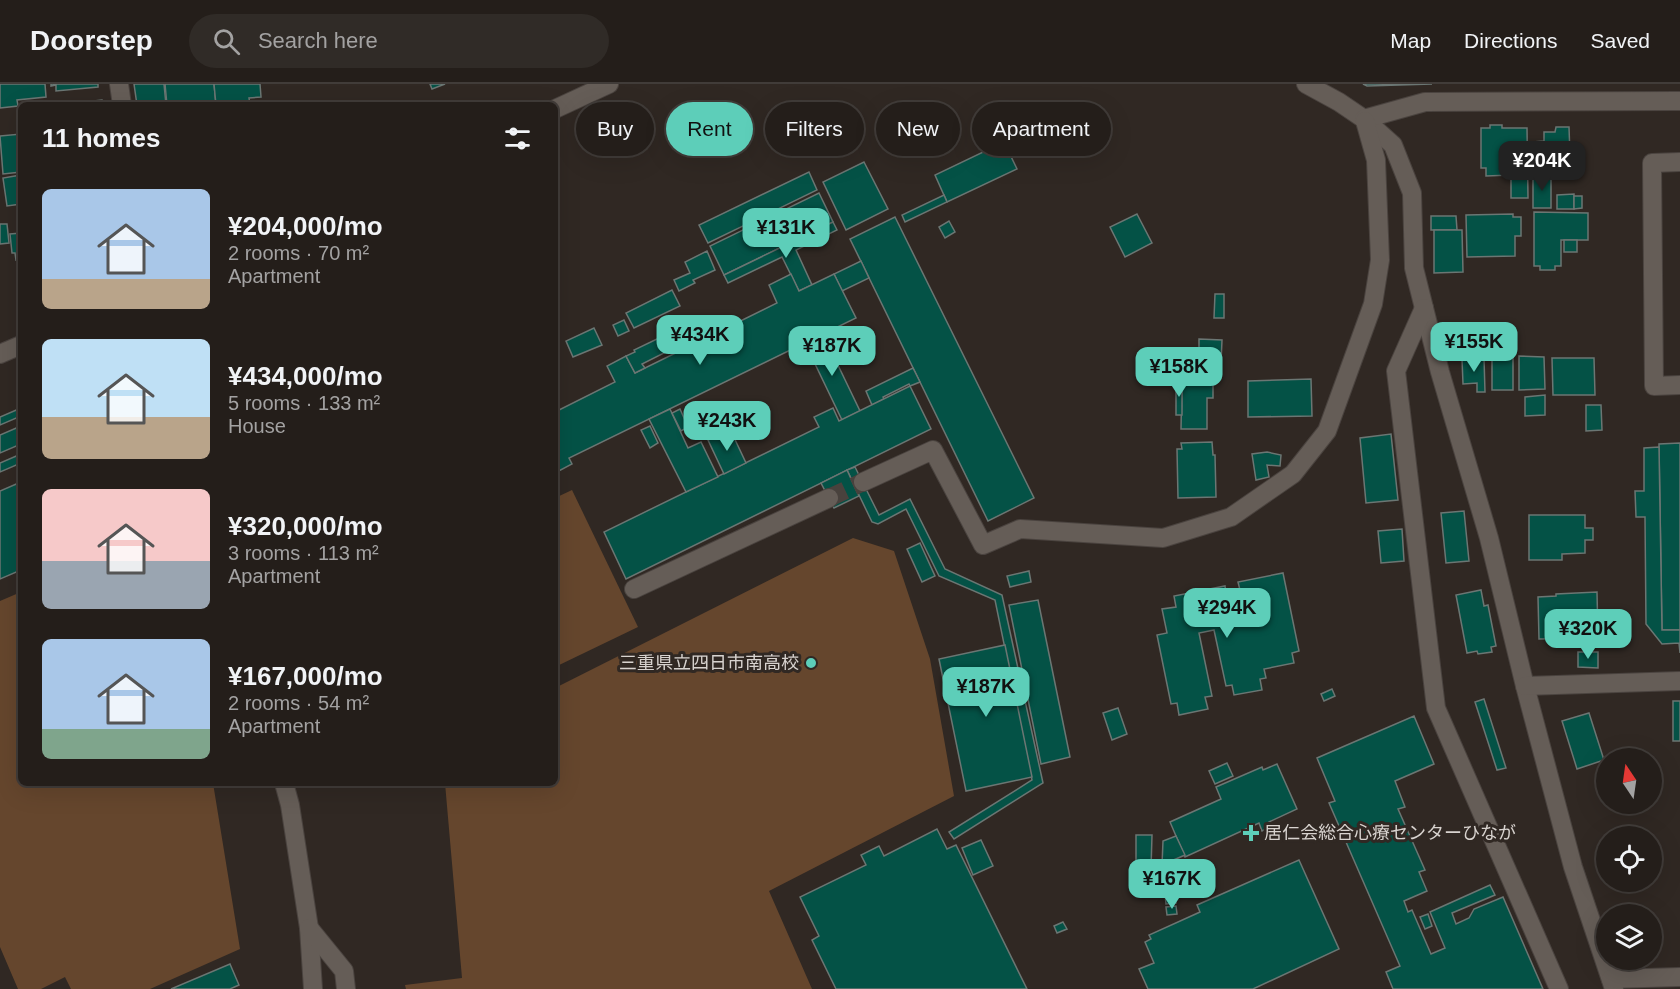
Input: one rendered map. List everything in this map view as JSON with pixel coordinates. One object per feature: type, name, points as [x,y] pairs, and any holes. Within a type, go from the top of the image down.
[{"type":"street","points":[[119,84],[122,102]]},
{"type":"street","points":[[558,108],[609,84]]},
{"type":"street","points":[[1306,84],[1340,102],[1364,119],[1393,145],[1412,193],[1414,268],[1440,372],[1489,538],[1573,867],[1612,984],[1680,977]]},
{"type":"street","points":[[1364,119],[1425,102],[1680,101]]},
{"type":"street","points":[[863,482],[933,450],[983,545],[1020,530],[1163,538],[1231,517],[1293,474],[1327,431],[1373,304],[1380,260],[1376,160],[1364,119]]},
{"type":"street","points":[[1680,162],[1652,163],[1654,386],[1680,385]]},
{"type":"street","points":[[1424,308],[1396,371],[1436,708],[1559,989]]},
{"type":"street","points":[[0,354],[18,346]]},
{"type":"street","points":[[634,589],[829,498]]},
{"type":"street","points":[[1525,686],[1680,681]]},
{"type":"street","points":[[285,786],[290,805],[309,928],[313,989]]},
{"type":"street","points":[[309,928],[344,971],[346,989]]},
{"type":"shaded area","points":[[572,490],[638,627],[558,666],[558,497]]},
{"type":"shaded area","points":[[853,538],[894,551],[930,659],[954,796],[769,891],[812,989],[406,989],[405,985],[462,978],[445,786],[558,786],[558,686]]},
{"type":"shaded area","points":[[18,593],[18,786],[213,786],[240,949],[150,989],[71,989],[65,977],[41,989],[18,989],[0,947],[0,601]]},
{"type":"building","points":[[0,84],[45,84],[46,97],[17,100],[18,106],[0,108]]},
{"type":"building","points":[[51,84],[98,84],[98,87],[56,91],[56,85],[51,86]]},
{"type":"building","points":[[134,84],[164,84],[166,102],[137,102]]},
{"type":"building","points":[[165,84],[214,84],[216,102],[167,102]]},
{"type":"building","points":[[214,84],[260,84],[261,97],[249,98],[250,102],[216,102]]},
{"type":"building","points":[[430,84],[445,84],[432,89]]},
{"type":"building","points":[[1363,84],[1432,84],[1367,86]]},
{"type":"building","points":[[1490,125],[1502,125],[1502,128],[1527,128],[1528,198],[1511,198],[1511,175],[1486,176],[1486,168],[1481,168],[1481,128],[1490,128]]},
{"type":"building","points":[[1556,127],[1569,127],[1570,155],[1572,155],[1573,164],[1534,165],[1533,142],[1544,141],[1544,132],[1555,132]]},
{"type":"building","points":[[18,134],[18,172],[3,174],[0,136]]},
{"type":"building","points":[[975,156],[1011,156],[1017,169],[947,202],[935,175]]},
{"type":"building","points":[[864,162],[888,209],[846,230],[823,182]]},
{"type":"building","points":[[809,172],[817,190],[708,243],[699,225]]},
{"type":"building","points":[[1533,175],[1551,175],[1551,208],[1533,208]]},
{"type":"building","points":[[18,176],[18,204],[7,206],[3,178]]},
{"type":"building","points":[[819,193],[833,222],[724,275],[710,246]]},
{"type":"building","points":[[1574,194],[1574,209],[1557,209],[1557,195]]},
{"type":"building","points":[[944,195],[947,202],[905,222],[902,215]]},
{"type":"building","points":[[1574,196],[1582,196],[1582,208],[1574,209]]},
{"type":"building","points":[[1534,212],[1588,213],[1588,240],[1561,240],[1561,266],[1555,266],[1555,270],[1540,270],[1540,266],[1534,266]]},
{"type":"building","points":[[1137,214],[1152,243],[1125,257],[1110,227]]},
{"type":"building","points":[[1513,214],[1513,217],[1521,217],[1521,236],[1515,236],[1515,256],[1467,257],[1466,215]]},
{"type":"building","points":[[1431,216],[1456,216],[1457,230],[1431,230]]},
{"type":"building","points":[[895,217],[1034,498],[988,521],[850,239]]},
{"type":"building","points":[[949,221],[955,232],[945,238],[939,227]]},
{"type":"building","points":[[833,222],[837,230],[796,250],[812,285],[799,291],[782,257],[728,283],[724,275]]},
{"type":"building","points":[[0,224],[7,224],[9,243],[0,244]]},
{"type":"building","points":[[1434,230],[1462,230],[1463,272],[1434,273]]},
{"type":"building","points":[[18,233],[18,260],[16,260],[15,253],[12,253],[10,234]]},
{"type":"building","points":[[1564,240],[1577,240],[1577,252],[1564,252]]},
{"type":"building","points":[[707,251],[715,270],[693,280],[695,283],[679,291],[674,280],[690,273],[685,262]]},
{"type":"building","points":[[861,261],[869,278],[842,291],[834,274]]},
{"type":"building","points":[[791,274],[799,291],[834,274],[856,318],[569,458],[572,464],[558,471],[558,410],[615,382],[607,366],[626,356],[635,373],[777,303],[769,285]]},
{"type":"building","points":[[672,290],[680,306],[634,328],[626,313]]},
{"type":"building","points":[[1215,294],[1224,294],[1224,318],[1214,318]]},
{"type":"building","points":[[624,320],[629,331],[618,336],[613,325]]},
{"type":"building","points":[[594,328],[602,345],[573,357],[566,341]]},
{"type":"building","points":[[823,334],[860,411],[842,420],[805,343]]},
{"type":"building","points":[[659,338],[666,352],[642,364],[645,368],[635,373],[626,356]]},
{"type":"building","points":[[1199,339],[1222,340],[1221,363],[1199,362]]},
{"type":"building","points":[[1492,356],[1513,356],[1513,390],[1492,390]]},
{"type":"building","points":[[1519,356],[1544,357],[1545,389],[1519,390]]},
{"type":"building","points":[[1484,358],[1485,392],[1477,392],[1477,383],[1463,384],[1462,359]]},
{"type":"building","points":[[1552,358],[1594,358],[1595,395],[1553,395]]},
{"type":"building","points":[[913,368],[920,382],[910,386],[909,384],[872,405],[866,391]]},
{"type":"building","points":[[1182,379],[1213,379],[1213,398],[1207,398],[1207,429],[1181,429]]},
{"type":"building","points":[[1311,379],[1312,416],[1248,417],[1248,381]]},
{"type":"building","points":[[1176,380],[1182,380],[1182,415],[1176,415]]},
{"type":"building","points":[[910,386],[931,429],[626,579],[604,532],[819,427],[814,417],[833,408],[839,421]]},
{"type":"building","points":[[1545,395],[1545,415],[1525,416],[1525,397]]},
{"type":"building","points":[[1586,405],[1601,405],[1602,430],[1586,431]]},
{"type":"building","points":[[18,409],[18,417],[0,425],[0,417]]},
{"type":"building","points":[[670,409],[688,448],[701,442],[718,477],[686,492],[649,419]]},
{"type":"building","points":[[680,409],[688,427],[681,431],[672,413]]},
{"type":"building","points":[[650,426],[658,443],[650,448],[641,430]]},
{"type":"building","points":[[18,427],[18,445],[0,453],[0,435]]},
{"type":"building","points":[[730,429],[746,463],[724,474],[708,440]]},
{"type":"building","points":[[1391,434],[1398,500],[1366,503],[1360,438]]},
{"type":"building","points":[[1212,442],[1213,455],[1215,455],[1216,497],[1178,498],[1177,449],[1182,449],[1181,443]]},
{"type":"building","points":[[1680,443],[1680,630],[1662,630],[1659,444]]},
{"type":"building","points":[[1659,447],[1662,630],[1680,630],[1680,653],[1679,643],[1662,644],[1646,624],[1645,517],[1636,517],[1635,491],[1644,491],[1644,448]]},
{"type":"building","points":[[1267,452],[1281,455],[1280,466],[1267,465],[1269,477],[1256,480],[1252,454]]},
{"type":"building","points":[[18,455],[18,464],[0,472],[0,463]]},
{"type":"building","points":[[855,467],[879,515],[910,499],[945,569],[1002,595],[1043,783],[954,839],[949,832],[1032,780],[995,600],[939,576],[906,509],[878,524],[872,522],[847,470]]},
{"type":"building","points":[[847,470],[859,496],[834,508],[821,483]]},
{"type":"building","points":[[18,483],[18,571],[0,579],[0,491]]},
{"type":"building","points":[[1464,511],[1469,561],[1446,563],[1441,513]]},
{"type":"building","points":[[1529,515],[1585,515],[1585,528],[1593,528],[1593,540],[1585,540],[1585,553],[1562,554],[1562,560],[1529,560]]},
{"type":"building","points":[[1402,529],[1404,561],[1381,563],[1378,531]]},
{"type":"building","points":[[920,543],[935,576],[922,582],[907,549]]},
{"type":"building","points":[[1029,571],[1031,582],[1010,587],[1007,576]]},
{"type":"building","points":[[1283,573],[1299,651],[1292,653],[1294,663],[1264,669],[1266,678],[1260,679],[1262,690],[1234,695],[1232,685],[1226,686],[1214,630],[1199,633],[1212,696],[1205,697],[1208,709],[1179,715],[1177,703],[1171,704],[1157,635],[1167,633],[1162,609],[1176,607],[1174,596],[1225,586],[1226,594],[1240,590],[1238,582]]},
{"type":"building","points":[[1481,590],[1484,606],[1488,605],[1496,646],[1491,647],[1492,652],[1467,653],[1456,595]]},
{"type":"building","points":[[1597,592],[1598,638],[1539,639],[1538,597]]},
{"type":"building","points":[[1038,600],[1070,757],[1041,764],[1009,605]]},
{"type":"building","points":[[1005,645],[1032,777],[966,791],[939,659]]},
{"type":"building","points":[[1578,652],[1598,652],[1598,668],[1578,667]]},
{"type":"building","points":[[1332,689],[1335,696],[1324,701],[1321,694]]},
{"type":"building","points":[[1484,699],[1506,768],[1497,770],[1475,702]]},
{"type":"building","points":[[1673,701],[1680,701],[1680,741],[1673,741]]},
{"type":"building","points":[[1118,708],[1127,734],[1112,740],[1103,713]]},
{"type":"building","points":[[1589,713],[1600,748],[1596,748],[1596,763],[1577,769],[1562,721]]},
{"type":"building","points":[[1414,716],[1434,764],[1395,781],[1405,807],[1398,809],[1425,870],[1419,872],[1427,891],[1404,901],[1408,912],[1412,910],[1431,954],[1445,948],[1430,912],[1490,885],[1495,895],[1452,913],[1456,924],[1469,918],[1474,909],[1503,897],[1543,989],[1393,989],[1386,972],[1400,966],[1329,803],[1335,801],[1317,758]]},
{"type":"building","points":[[1227,763],[1233,776],[1215,784],[1209,771]]},
{"type":"building","points":[[1277,764],[1297,809],[1269,822],[1270,827],[1262,831],[1259,823],[1185,857],[1170,822],[1221,799],[1216,787],[1262,767],[1263,770]]},
{"type":"building","points":[[937,829],[947,849],[956,845],[1027,989],[836,989],[812,940],[819,936],[800,897],[866,865],[861,855],[879,846],[884,856]]},
{"type":"building","points":[[1136,835],[1152,835],[1151,869],[1136,868]]},
{"type":"building","points":[[1176,836],[1185,855],[1162,865],[1163,841]]},
{"type":"building","points":[[981,840],[993,866],[973,875],[962,848]]},
{"type":"building","points":[[1299,860],[1339,949],[1253,989],[1148,989],[1139,969],[1154,963],[1145,942],[1151,939],[1149,935],[1200,912],[1197,905]]},
{"type":"building","points":[[1174,883],[1176,903],[1166,904],[1164,884]]},
{"type":"building","points":[[1176,906],[1177,914],[1167,915],[1166,907]]},
{"type":"building","points":[[1428,914],[1432,926],[1425,929],[1420,917]]},
{"type":"building","points":[[1063,922],[1067,929],[1057,933],[1054,926]]},
{"type":"building","points":[[230,964],[239,985],[230,989],[171,989]]},
{"type":"tunnel","points":[[829,498],[863,482]]},
{"type":"place","name":"三重県立四日市南高校","points":[[811,663]]},
{"type":"place","name":"居仁会総合心療センターひなが","points":[[1251,833]]}]
